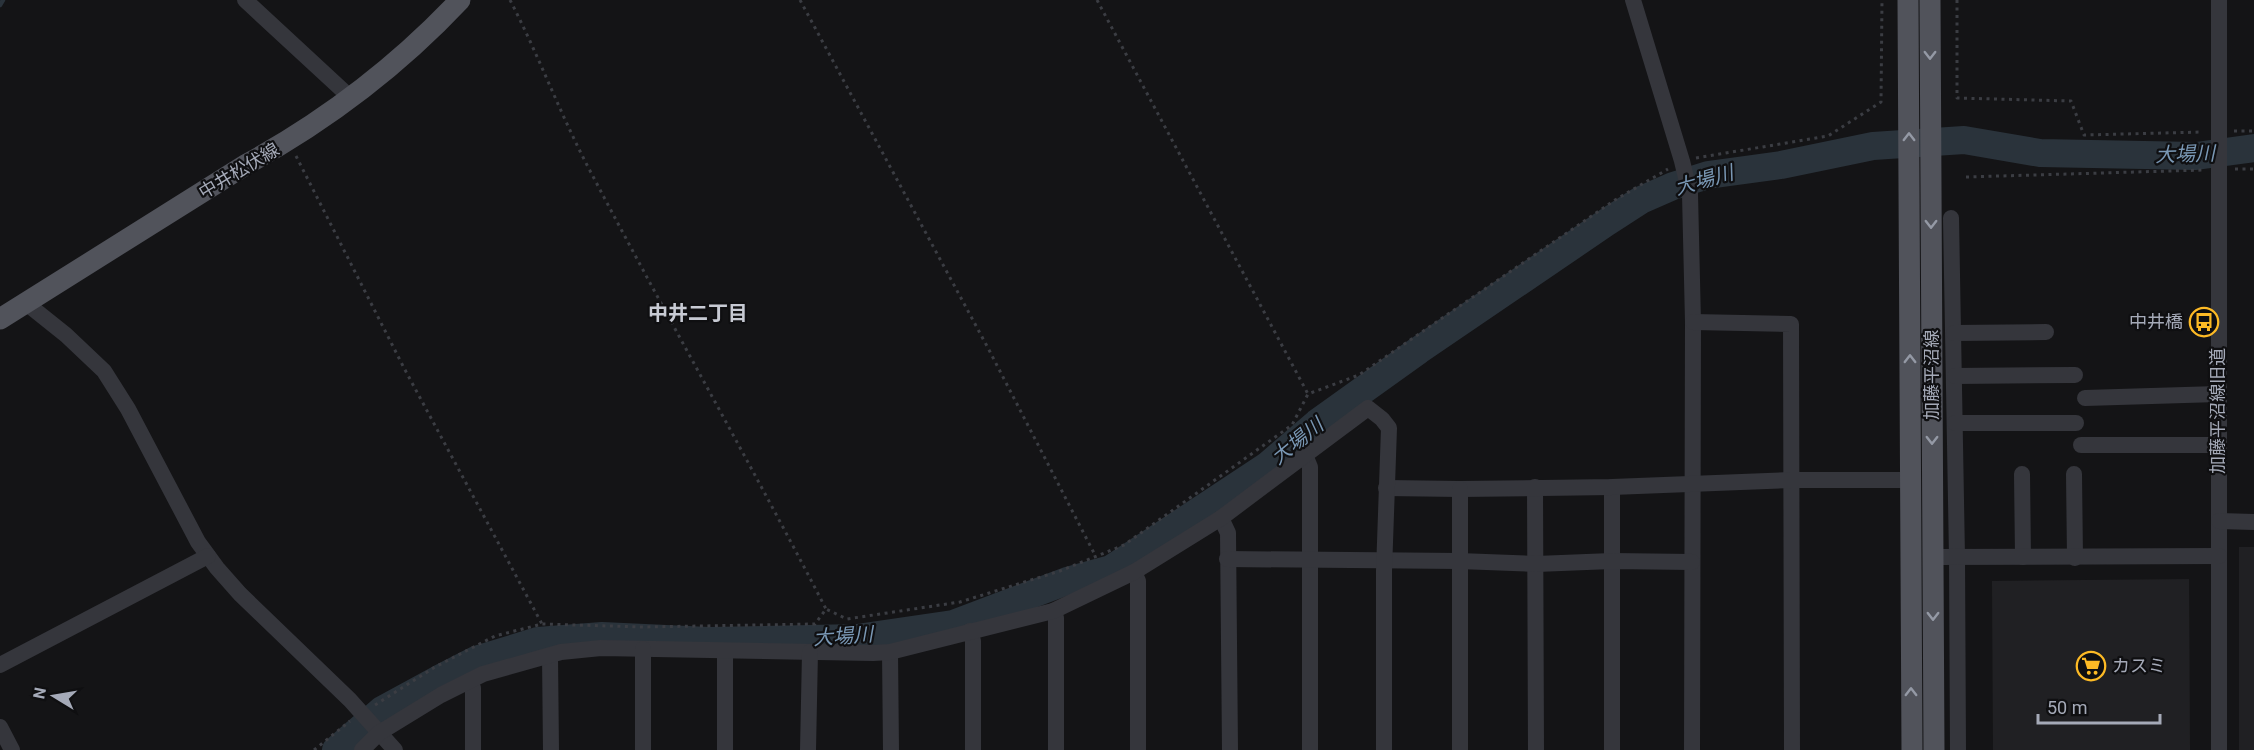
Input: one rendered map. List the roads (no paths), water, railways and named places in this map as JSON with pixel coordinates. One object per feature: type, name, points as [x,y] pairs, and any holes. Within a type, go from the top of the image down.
[{"type":"main road","name":"中井松伏線","points":[[0,319],[247,164],[289,141],[384,72],[460,0]]},
{"type":"main road","name":"加藤平沼線","points":[[1908,0],[1912,750]]},
{"type":"main road","name":"加藤平沼線","points":[[1930,0],[1934,750]]},
{"type":"street","points":[[245,0],[351,98]]},
{"type":"street","points":[[1633,0],[1682,160],[1690,194],[1693,322],[1692,750]]},
{"type":"street","name":"加藤平沼線旧道","points":[[2218,0],[2219,750]]},
{"type":"street","points":[[1952,219],[1958,750]]},
{"type":"street","points":[[26,303],[66,335],[104,371],[128,409],[198,542],[240,594],[395,750]]},
{"type":"street","points":[[1693,322],[1791,324],[1792,750]]},
{"type":"street","points":[[1954,333],[2046,332]]},
{"type":"street","points":[[1954,376],[2075,375]]},
{"type":"street","points":[[2085,398],[2218,394]]},
{"type":"street","points":[[369,722],[441,695],[483,674],[561,652],[601,648],[890,652],[1053,611],[1134,572],[1221,518],[1368,408],[1389,428],[1384,560],[1384,750]]},
{"type":"street","points":[[1955,423],[2076,423]]},
{"type":"street","points":[[2081,445],[2218,445]]},
{"type":"street","points":[[1305,455],[1310,467],[1310,750]]},
{"type":"street","points":[[2022,474],[2023,557]]},
{"type":"street","points":[[2073,474],[2075,558]]},
{"type":"street","points":[[1386,488],[1612,487],[1791,480],[1910,480]]},
{"type":"street","points":[[1535,487],[1536,750]]},
{"type":"street","points":[[1612,487],[1612,750]]},
{"type":"street","points":[[1460,489],[1460,750]]},
{"type":"street","points":[[1221,518],[1227,533],[1230,750]]},
{"type":"street","points":[[2219,521],[2254,522]]},
{"type":"street","points":[[0,665],[208,555]]},
{"type":"street","points":[[1933,557],[2219,556]]},
{"type":"street","points":[[1227,559],[1536,564],[1612,561],[1692,562]]},
{"type":"street","points":[[1134,572],[1138,581],[1138,750]]},
{"type":"street","points":[[1053,611],[1056,618],[1056,750]]},
{"type":"street","points":[[970,631],[973,641],[973,750]]},
{"type":"street","points":[[643,649],[643,750]]},
{"type":"street","points":[[725,651],[725,750]]},
{"type":"street","points":[[808,750],[810,652]]},
{"type":"street","points":[[890,652],[891,750]]},
{"type":"street","points":[[550,656],[551,750]]},
{"type":"street","points":[[470,681],[473,688],[472,750]]},
{"type":"street","points":[[362,750],[369,722]]},
{"type":"street","points":[[0,727],[12,750]]},
{"type":"waterway","points":[[0,5],[3,0]]},
{"type":"waterway","name":"大場川","points":[[336,750],[382,710],[439,679],[476,660],[538,641],[602,636],[709,641],[857,638],[953,624],[1067,581],[1111,569],[1267,466],[1317,423],[1419,350],[1607,222],[1641,200],[1673,186],[1708,175],[1781,165],[1873,146],[1964,140],[2040,153],[2196,156],[2254,148]]},
{"type":"place","name":"中井橋","points":[[2204,322]]},
{"type":"place","name":"カスミ","points":[[2091,666]]},
{"type":"district","name":"中井二丁目","points":[[698,313]]}]
